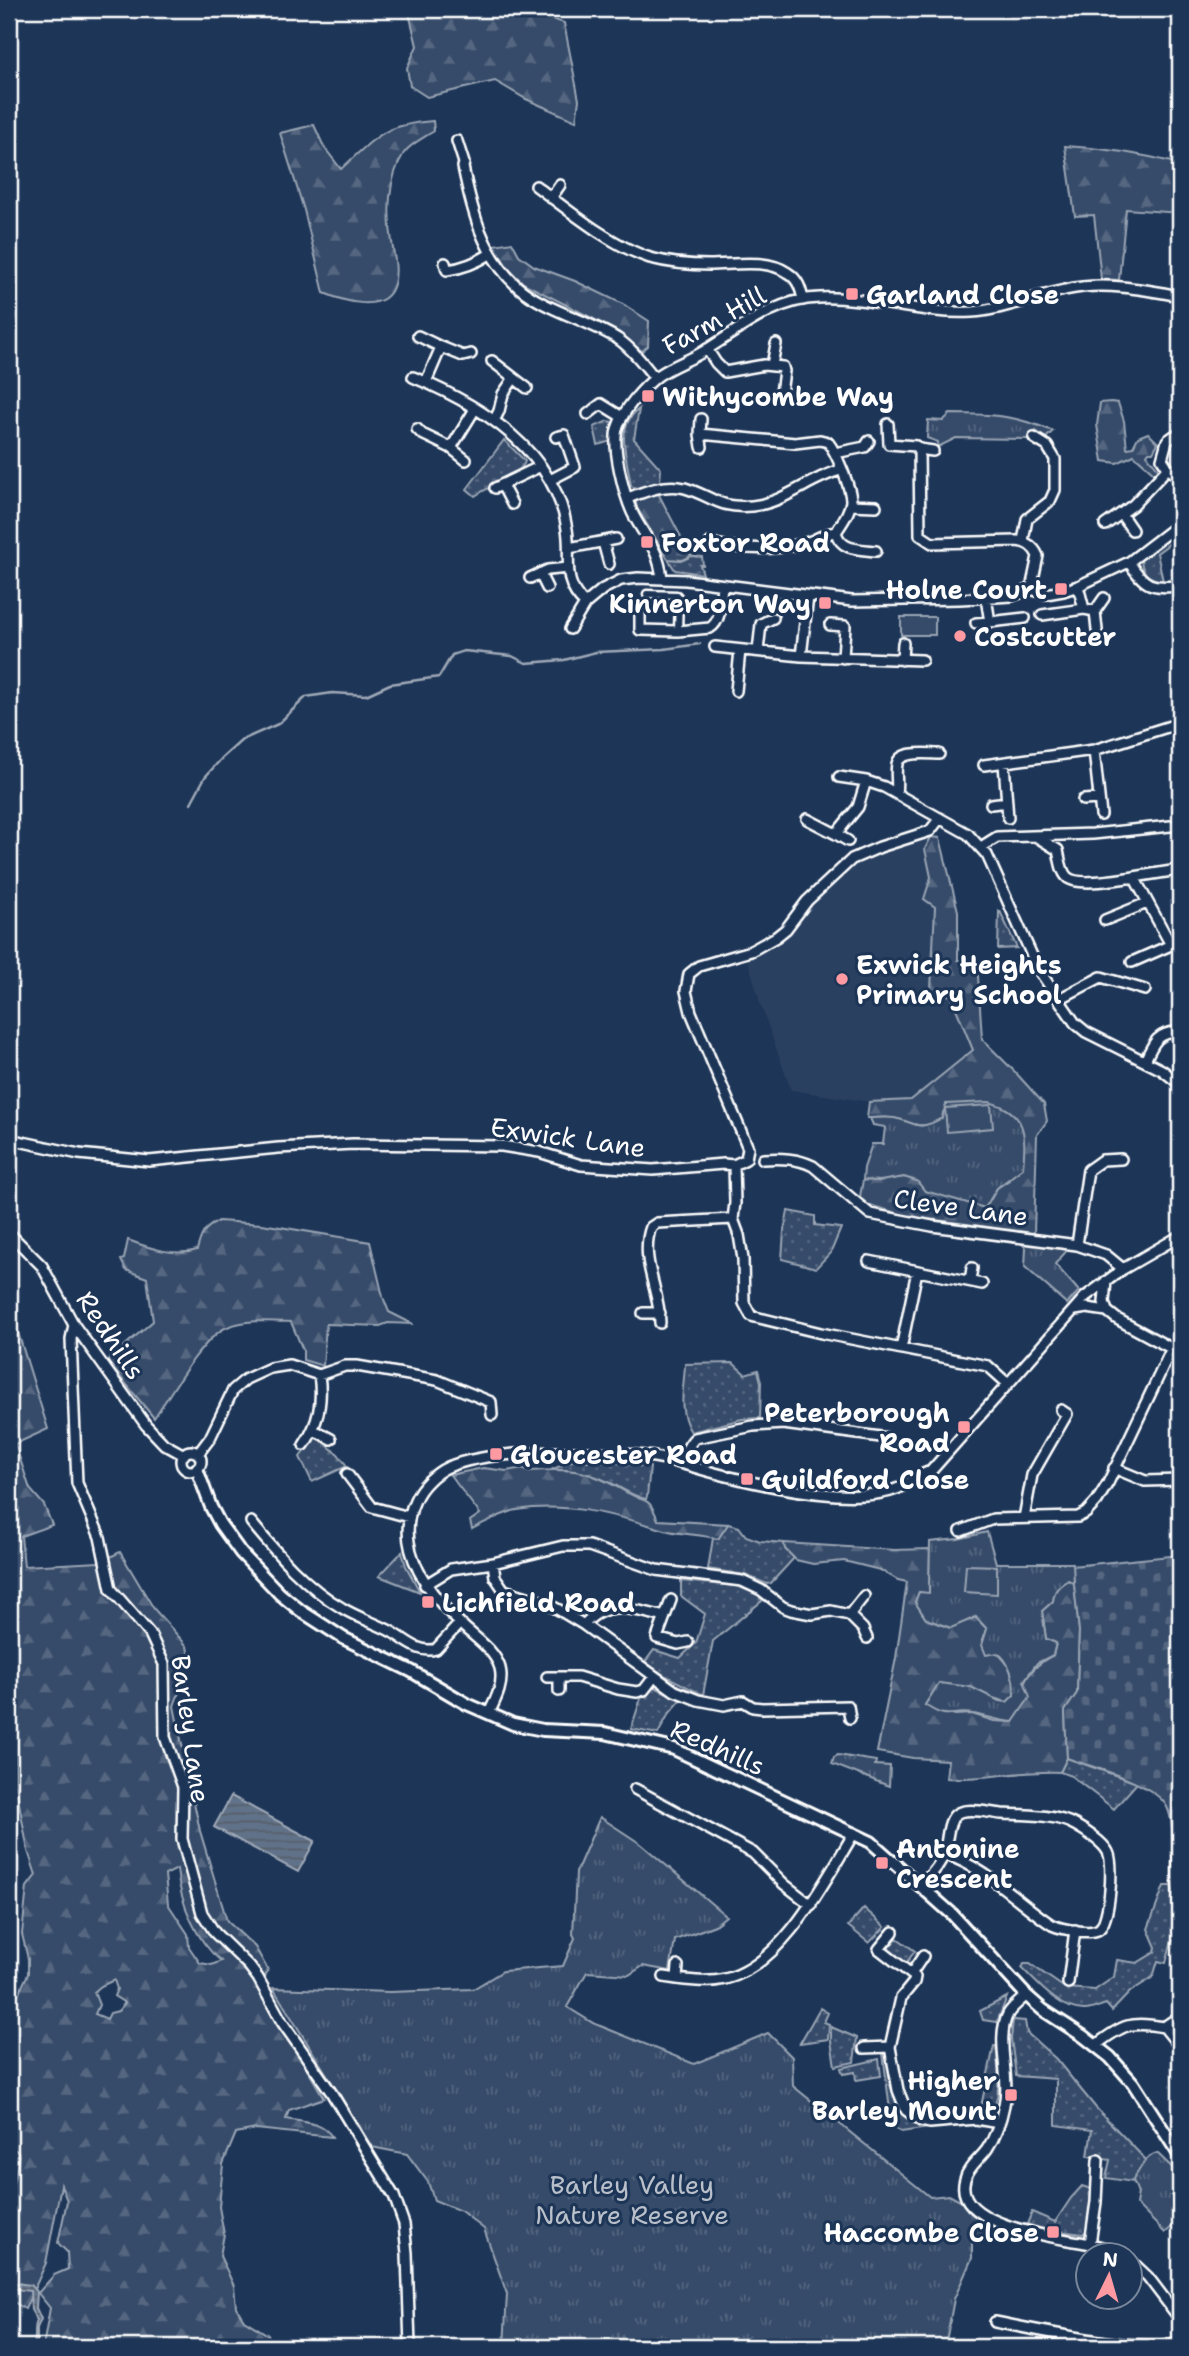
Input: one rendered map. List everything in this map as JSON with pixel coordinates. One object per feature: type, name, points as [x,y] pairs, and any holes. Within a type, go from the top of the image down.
[{"type":"street","points":[[457,141],[472,207],[490,254],[518,287],[619,339],[655,378]]},
{"type":"street","points":[[551,198],[560,185]]},
{"type":"street","points":[[536,186],[611,238],[649,257],[682,264],[765,265],[787,272],[800,287],[803,300]]},
{"type":"street","points":[[446,281],[446,267],[476,263],[490,254]]},
{"type":"street","name":"Farm Hill","points":[[622,417],[655,378],[769,311],[803,300],[847,299],[971,312],[1086,286],[1150,290],[1180,296]]},
{"type":"street","points":[[418,336],[463,356],[471,354]]},
{"type":"street","points":[[772,365],[776,344]]},
{"type":"street","points":[[426,382],[441,347]]},
{"type":"street","points":[[707,349],[725,372],[772,365],[783,368],[781,393]]},
{"type":"street","points":[[492,361],[527,388]]},
{"type":"street","points":[[413,377],[494,421],[523,443],[541,466],[550,480],[564,516],[569,548],[568,574],[573,591],[585,604]]},
{"type":"street","points":[[494,421],[503,394],[514,379]]},
{"type":"street","points":[[595,395],[601,400],[601,404],[622,417],[616,431],[616,445],[628,498],[632,511],[659,555],[662,578]]},
{"type":"street","points":[[588,414],[601,404]]},
{"type":"street","points":[[451,448],[475,409]]},
{"type":"street","points":[[701,419],[702,447]]},
{"type":"street","points":[[888,424],[889,444],[916,446],[933,452]]},
{"type":"street","points":[[417,429],[451,448],[466,460]]},
{"type":"street","points":[[550,480],[579,466],[565,434]]},
{"type":"street","points":[[700,434],[795,443],[824,440],[831,444],[850,492],[850,505],[836,532],[840,542],[846,547],[876,551]]},
{"type":"street","points":[[1180,436],[1174,436],[1167,441],[1163,450],[1166,466],[1180,478]]},
{"type":"street","points":[[1023,541],[1027,519],[1048,504],[1055,494],[1055,459],[1047,446],[1034,438]]},
{"type":"street","points":[[1047,446],[1057,438]]},
{"type":"street","points":[[835,453],[865,447],[869,440]]},
{"type":"street","points":[[919,449],[919,527],[924,539],[932,543],[1023,541],[1031,546],[1038,556],[1031,589]]},
{"type":"street","points":[[512,503],[498,487],[541,466]]},
{"type":"street","points":[[1105,525],[1121,514],[1166,466]]},
{"type":"street","points":[[628,498],[654,489],[674,487],[688,489],[727,505],[759,505],[782,498],[817,479],[841,470]]},
{"type":"street","points":[[850,505],[876,506]]},
{"type":"street","points":[[1121,514],[1132,530]]},
{"type":"street","points":[[570,629],[585,604],[603,589],[621,580],[662,578],[852,601],[986,598],[1013,596],[1031,589],[1046,594],[1078,586],[1129,562],[1180,523]]},
{"type":"street","points":[[710,543],[728,547],[772,549],[802,544],[821,534],[836,532]]},
{"type":"street","points":[[569,548],[616,539]]},
{"type":"street","points":[[604,542],[609,564]]},
{"type":"street","points":[[1129,562],[1139,577],[1151,586],[1180,586]]},
{"type":"street","points":[[547,588],[535,576],[568,568]]},
{"type":"street","points":[[640,612],[640,630],[678,631],[715,625],[722,585]]},
{"type":"street","points":[[1078,586],[1084,610]]},
{"type":"street","points":[[647,594],[677,594],[678,631]]},
{"type":"street","points":[[801,656],[808,597]]},
{"type":"street","points":[[986,598],[990,622]]},
{"type":"street","points":[[1097,630],[1095,611],[1104,598]]},
{"type":"street","points":[[1042,615],[1095,611]]},
{"type":"street","points":[[758,651],[761,624],[773,618]]},
{"type":"street","points":[[976,623],[1026,618]]},
{"type":"street","points":[[830,625],[845,626],[843,658]]},
{"type":"street","points":[[902,643],[902,660]]},
{"type":"street","points":[[715,647],[801,656],[922,660]]},
{"type":"street","points":[[736,691],[740,650]]},
{"type":"street","points":[[984,765],[1094,750],[1178,723],[1180,750]]},
{"type":"street","points":[[1094,750],[1101,815]]},
{"type":"street","points":[[896,792],[897,763],[900,758],[906,755],[939,754]]},
{"type":"street","points":[[1004,763],[1008,818]]},
{"type":"street","points":[[839,777],[866,781],[896,792],[960,828],[981,847],[995,872],[1038,969],[1070,1017],[1081,1029],[1145,1061],[1172,1076],[1180,1084]]},
{"type":"street","points":[[836,834],[858,807],[866,781]]},
{"type":"street","points":[[1083,800],[1099,799]]},
{"type":"street","points":[[991,804],[1007,802]]},
{"type":"street","points":[[940,818],[930,831],[852,859],[807,901],[786,929],[776,937],[751,951],[699,966],[689,974],[686,991],[691,1013],[748,1148],[746,1159],[734,1165],[733,1219],[743,1259],[744,1304],[751,1316],[988,1366],[1008,1384]]},
{"type":"street","points":[[807,819],[848,841]]},
{"type":"street","points":[[981,847],[997,837],[1180,825]]},
{"type":"street","points":[[1035,836],[1058,850],[1064,872],[1069,879],[1078,883],[1178,870]]},
{"type":"street","points":[[1132,962],[1175,943],[1147,903],[1134,877]]},
{"type":"street","points":[[1105,920],[1147,903]]},
{"type":"street","points":[[1059,999],[1101,977],[1145,990]]},
{"type":"street","points":[[1145,1061],[1159,1037],[1167,1032],[1180,1032]]},
{"type":"street","name":"Exwick Lane","points":[[9,1139],[79,1154],[149,1161],[278,1148],[353,1144],[502,1146],[539,1152],[581,1165],[653,1170],[734,1165]]},
{"type":"street","name":"Cleve Lane","points":[[763,1159],[783,1158],[805,1162],[855,1200],[863,1210],[881,1218],[1077,1245],[1106,1255],[1123,1269]]},
{"type":"street","points":[[1077,1245],[1088,1170],[1102,1160],[1121,1159]]},
{"type":"street","points":[[643,1313],[660,1318],[657,1293],[649,1267],[648,1236],[651,1227],[657,1223],[733,1219]]},
{"type":"street","name":"Redhills","points":[[9,1233],[46,1272],[74,1325],[146,1425],[164,1444],[184,1455],[182,1463],[186,1469],[197,1469]]},
{"type":"street","points":[[489,1713],[502,1681],[499,1665],[488,1649],[436,1600],[425,1585],[409,1546],[409,1517],[415,1498],[435,1475],[448,1467],[478,1460],[555,1453],[610,1454],[653,1457],[747,1481],[798,1490],[857,1495],[893,1490],[920,1474],[931,1471],[1086,1297],[1123,1269],[1180,1236]]},
{"type":"street","points":[[869,1261],[884,1259],[917,1271],[982,1284]]},
{"type":"street","points":[[970,1281],[972,1268]]},
{"type":"street","points":[[901,1349],[917,1271]]},
{"type":"street","points":[[1106,1281],[1104,1302],[1107,1311]]},
{"type":"street","points":[[961,1531],[993,1519],[1066,1519],[1082,1515],[1097,1501],[1176,1350],[1107,1311],[1087,1308],[1073,1311]]},
{"type":"street","name":"Barley Lane","points":[[74,1325],[71,1339],[77,1483],[100,1537],[111,1589],[150,1634],[164,1664],[165,1737],[183,1787],[182,1839],[202,1913],[215,1933],[258,1978],[282,2022],[331,2092],[394,2196],[404,2224],[410,2347]]},
{"type":"street","points":[[184,1455],[191,1452],[198,1454],[210,1438],[233,1390],[259,1371],[289,1365],[319,1375],[345,1366],[383,1369],[437,1380],[491,1402]]},
{"type":"street","points":[[304,1445],[314,1430],[321,1394],[319,1375]]},
{"type":"street","points":[[491,1402],[502,1396]]},
{"type":"street","points":[[491,1402],[492,1415]]},
{"type":"street","points":[[1024,1518],[1032,1475],[1064,1412],[1078,1420]]},
{"type":"street","points":[[678,1462],[686,1455],[695,1438],[763,1425],[799,1424],[889,1439]]},
{"type":"street","points":[[314,1430],[331,1439]]},
{"type":"street","name":"Redhills","points":[[198,1454],[201,1460],[197,1469],[211,1507],[241,1553],[280,1594],[343,1638],[489,1713],[529,1728],[605,1733],[674,1749],[871,1842],[952,1914],[1026,1995],[1052,2017],[1096,2045],[1133,2083],[1180,2156]]},
{"type":"street","points":[[1114,1468],[1145,1481],[1180,1480]]},
{"type":"street","points":[[348,1474],[352,1489],[372,1507],[409,1517]]},
{"type":"street","points":[[251,1522],[302,1578],[329,1599],[416,1647],[436,1649],[460,1623]]},
{"type":"street","points":[[253,1544],[263,1537]]},
{"type":"street","points":[[425,1585],[451,1569],[493,1563],[564,1546],[589,1546],[656,1570],[742,1581],[792,1610],[811,1614],[831,1606],[849,1615],[863,1629],[867,1638]]},
{"type":"street","points":[[493,1563],[497,1583],[504,1590],[544,1602],[584,1625],[675,1691],[703,1702],[724,1705],[740,1701],[762,1708],[851,1703],[850,1718]]},
{"type":"street","points":[[772,1597],[778,1586]]},
{"type":"street","points":[[849,1615],[864,1597]]},
{"type":"street","points":[[671,1600],[657,1638],[678,1644],[688,1642]]},
{"type":"street","points":[[584,1625],[595,1614],[612,1608],[664,1617]]},
{"type":"street","points":[[547,1677],[578,1677],[638,1692],[644,1690],[654,1677]]},
{"type":"street","points":[[559,1678],[559,1691]]},
{"type":"street","points":[[740,1690],[740,1701]]},
{"type":"street","points":[[654,1800],[661,1788]]},
{"type":"street","points":[[635,1789],[753,1853],[784,1884],[811,1905]]},
{"type":"street","points":[[921,1886],[944,1854],[952,1819],[962,1811],[1061,1820],[1076,1825],[1107,1850],[1111,1869],[1104,1923],[1096,1931],[1052,1926],[984,1875],[958,1858],[944,1854]]},
{"type":"street","points":[[664,1977],[715,1981],[753,1967],[777,1945],[811,1905],[854,1833]]},
{"type":"street","points":[[1068,1983],[1075,1930]]},
{"type":"street","points":[[893,1932],[879,1949],[915,1976],[914,1982],[901,1998],[890,2047],[902,2103],[914,2117],[930,2123],[976,2119],[999,2123]]},
{"type":"street","points":[[911,1974],[923,1956]]},
{"type":"street","points":[[677,1979],[678,1966]]},
{"type":"street","points":[[1026,1995],[1008,2015],[1004,2032],[1007,2074],[1005,2102],[995,2136],[965,2176],[964,2190],[969,2204],[991,2219],[1029,2233],[1074,2241]]},
{"type":"street","points":[[1164,2027],[1180,2016]]},
{"type":"street","points":[[1096,2045],[1132,2023],[1164,2027],[1180,2047]]},
{"type":"street","points":[[864,2048],[890,2047]]},
{"type":"street","points":[[1091,2240],[1098,2160]]},
{"type":"street","points":[[1144,2273],[1178,2313]]},
{"type":"street","points":[[995,2322],[1120,2345],[1156,2347],[1173,2345],[1180,2341]]},
{"type":"shaded area","name":"Exwick Heights Primary School","points":[[931,837],[925,849],[931,877],[924,899],[935,906],[931,990],[951,996],[973,1050],[911,1100],[869,1102],[791,1090],[760,1003],[748,960],[793,926],[831,885],[856,864],[879,853]]},
{"type":"shaded area","points":[[231,1796],[315,1841],[298,1872],[214,1827]]},
{"type":"shaded area","points":[[9,2282],[30,2285],[37,2292],[36,2308],[41,2319],[37,2328],[37,2347],[33,2347],[37,2320],[31,2310],[30,2291],[9,2288]]},
{"type":"green space","points":[[408,9],[521,9],[564,23],[579,100],[576,121],[526,99],[495,81],[427,97],[410,86],[407,68],[417,46]]},
{"type":"green space","points":[[433,121],[434,131],[404,153],[392,184],[390,231],[396,273],[389,294],[382,300],[363,303],[324,293],[304,210],[280,133],[314,125],[324,147],[341,169],[381,134],[402,126]]},
{"type":"green space","points":[[1065,146],[1123,152],[1180,164],[1180,213],[1126,209],[1119,280],[1101,279],[1094,215],[1075,216]]},
{"type":"green space","points":[[512,242],[519,255],[534,266],[575,281],[623,304],[649,321],[648,346],[642,351],[592,318],[523,283],[508,268],[494,245]]},
{"type":"green space","points":[[1100,403],[1118,403],[1124,421],[1127,448],[1133,447],[1138,437],[1148,433],[1158,443],[1153,452],[1147,455],[1159,470],[1155,474],[1134,455],[1117,463],[1103,461],[1097,425]]},
{"type":"green space","points":[[639,409],[634,439],[661,469],[660,483],[636,488],[631,486],[624,435],[626,425]]},
{"type":"green space","points":[[950,414],[1003,416],[1053,431],[1046,438],[1036,431],[1028,439],[956,438],[938,447],[938,442],[927,438],[928,420],[943,421]]},
{"type":"green space","points":[[612,422],[611,441],[598,445],[594,427]]},
{"type":"green space","points":[[504,440],[525,461],[523,466],[475,496],[467,489]]},
{"type":"green space","points":[[658,493],[691,556],[683,560],[668,559],[637,508],[635,498]]},
{"type":"green space","points":[[1180,530],[1180,536],[1157,553],[1163,581],[1154,579],[1145,572],[1141,560]]},
{"type":"green space","points":[[691,556],[702,557],[703,565],[700,565],[703,574],[675,570],[668,559],[683,560]]},
{"type":"green space","points":[[901,617],[935,617],[935,635],[901,635]]},
{"type":"green space","points":[[931,837],[940,838],[958,911],[958,960],[977,960],[982,1039],[1044,1104],[1047,1121],[1037,1135],[1034,1233],[907,1216],[859,1202],[863,1180],[880,1181],[904,1177],[917,1181],[925,1191],[991,1199],[997,1188],[1009,1180],[943,1113],[942,1118],[924,1125],[890,1118],[867,1118],[869,1102],[911,1100],[973,1050],[951,996],[931,990],[935,907],[924,899],[931,877],[925,849]]},
{"type":"green space","points":[[1000,911],[1017,948],[998,949]]},
{"type":"green space","points":[[989,1102],[1001,1106],[1017,1118],[1024,1135],[1024,1156],[1023,1168],[997,1188],[985,1208],[925,1191],[917,1181],[904,1177],[880,1181],[863,1180],[872,1144],[883,1144],[885,1127],[873,1125],[870,1118],[894,1118],[921,1126],[942,1118],[946,1104]]},
{"type":"green space","points":[[991,1105],[993,1128],[947,1132],[945,1108]]},
{"type":"green space","points":[[788,1211],[815,1216],[815,1225],[841,1228],[831,1252],[816,1268],[782,1259]]},
{"type":"green space","points":[[219,1221],[262,1224],[370,1242],[389,1312],[413,1324],[326,1324],[323,1366],[303,1360],[303,1350],[291,1322],[258,1321],[232,1325],[206,1344],[154,1418],[107,1361],[153,1321],[147,1278],[126,1270],[121,1260],[124,1259],[128,1240],[171,1252],[197,1250],[204,1232]]},
{"type":"green space","points":[[1017,1239],[1070,1247],[1055,1264],[1079,1291],[1067,1304],[1025,1267],[1026,1248]]},
{"type":"green space","points":[[9,1310],[48,1429],[15,1444],[30,1489],[44,1505],[52,1525],[21,1536],[24,1566],[100,1562],[120,1552],[154,1609],[187,1646],[190,1663],[174,1706],[200,1831],[227,1921],[255,1947],[268,1970],[260,1988],[324,2098],[289,2110],[286,2119],[318,2126],[332,2137],[256,2129],[236,2133],[223,2164],[219,2207],[224,2234],[220,2256],[234,2286],[236,2307],[244,2320],[268,2335],[272,2345],[43,2347],[50,2308],[38,2293],[54,2275],[68,2269],[67,2252],[58,2243],[67,2201],[61,2185],[46,2263],[25,2309],[9,2299],[9,2230],[12,2228],[13,2214],[9,2211],[9,2024],[15,2001],[28,1974],[28,1959],[22,1934],[27,1887],[36,1875],[28,1851],[15,1782],[15,1743],[9,1702]],"holes":[[[177,1869],[191,1920],[204,1943],[221,1961],[212,1965],[200,1963],[189,1947],[188,1934],[168,1904],[165,1875]],[[114,1980],[117,1989],[114,1996],[125,2003],[118,2011],[110,2013],[107,2019],[95,2014],[99,2005],[94,1992]]]},
{"type":"green space","points":[[733,1363],[745,1374],[758,1370],[761,1382],[760,1418],[742,1419],[691,1432],[683,1407],[685,1364]]},
{"type":"green space","points":[[315,1437],[327,1441],[328,1446],[347,1466],[312,1482],[300,1457]]},
{"type":"green space","points":[[572,1461],[601,1461],[650,1467],[647,1497],[637,1496],[592,1475],[551,1470]]},
{"type":"green space","points":[[483,1468],[581,1472],[602,1479],[646,1501],[658,1520],[728,1524],[718,1539],[671,1532],[592,1511],[536,1508],[506,1513],[472,1529],[470,1521],[480,1514],[450,1475]]},
{"type":"green space","points":[[728,1524],[739,1527],[746,1536],[760,1541],[784,1543],[785,1549],[794,1558],[767,1584],[745,1575],[708,1569],[713,1538],[718,1539]]},
{"type":"green space","points":[[987,1532],[996,1563],[1073,1563],[1074,1583],[1068,1580],[1059,1586],[1053,1601],[1042,1611],[1046,1639],[1056,1643],[1053,1655],[1037,1663],[1024,1681],[1030,1697],[1013,1722],[965,1713],[945,1714],[925,1705],[939,1683],[971,1687],[999,1701],[1007,1702],[1014,1695],[1009,1667],[998,1653],[986,1655],[982,1645],[987,1629],[976,1617],[951,1628],[926,1619],[915,1602],[919,1592],[929,1593],[930,1542]]},
{"type":"green space","points":[[784,1543],[895,1550],[930,1549],[929,1594],[919,1592],[915,1602],[926,1619],[950,1628],[975,1617],[987,1629],[982,1640],[1007,1663],[1013,1677],[1014,1696],[1007,1702],[939,1683],[925,1705],[955,1715],[972,1714],[994,1721],[1013,1722],[1024,1683],[1042,1661],[1053,1655],[1056,1643],[1046,1639],[1042,1611],[1053,1601],[1059,1586],[1068,1580],[1074,1583],[1079,1631],[1077,1693],[1065,1711],[1067,1758],[1060,1772],[946,1778],[948,1760],[877,1752],[896,1658],[907,1582],[880,1570],[844,1561],[813,1564],[796,1560],[785,1549]]},
{"type":"green space","points":[[402,1552],[406,1566],[420,1592],[379,1576]]},
{"type":"green space","points":[[1180,1555],[1180,1919],[1172,1887],[1172,1833],[1167,1807],[1150,1790],[1137,1783],[1067,1758],[1065,1711],[1077,1693],[1079,1631],[1072,1566]]},
{"type":"green space","points":[[966,1565],[997,1566],[997,1594],[964,1592]]},
{"type":"green space","points":[[681,1581],[737,1586],[761,1596],[763,1600],[713,1641],[703,1695],[645,1662],[654,1650],[680,1658],[696,1643],[705,1614],[681,1596]]},
{"type":"green space","points":[[653,1686],[681,1700],[668,1715],[658,1734],[631,1729],[641,1698],[647,1696]]},
{"type":"green space","points":[[838,1755],[876,1761],[875,1765],[890,1766],[889,1786],[832,1764],[834,1757]]},
{"type":"green space","points":[[1067,1758],[1137,1783],[1114,1809],[1071,1776],[1060,1772]]},
{"type":"green space","name":"Barley Valley Nature Reserve","points":[[600,1817],[641,1844],[726,1916],[715,1925],[675,1940],[670,1971],[643,1966],[629,1975],[587,1972],[567,2007],[593,2023],[694,2064],[768,2033],[792,2057],[793,2086],[930,2197],[949,2195],[1037,2242],[972,2240],[972,2258],[954,2299],[945,2347],[504,2347],[507,2294],[484,2229],[461,2211],[434,2200],[428,2182],[407,2154],[372,2147],[273,1988],[390,1992],[473,1989],[503,1971],[563,1966],[575,1938],[576,1872]]},
{"type":"green space","points":[[1164,1886],[1172,1886],[1180,1919],[1179,1941],[1172,1940],[1166,1963],[1158,1961],[1153,1977],[1130,1992],[1112,2011],[1106,2004],[1085,2010],[1067,2006],[1050,1995],[1022,1968],[1024,1964],[1030,1964],[1065,1988],[1095,1990],[1114,1977],[1117,1960],[1137,1963],[1155,1952],[1156,1947],[1148,1929]]},
{"type":"green space","points":[[864,1908],[885,1927],[869,1943],[848,1926]]},
{"type":"green space","points":[[897,1938],[915,1951],[906,1963],[886,1951]]},
{"type":"green space","points":[[1007,1997],[997,2022],[983,2020],[980,2011]]},
{"type":"green space","points":[[820,2008],[828,2013],[824,2022],[829,2024],[828,2039],[800,2043]]},
{"type":"green space","points":[[1013,2020],[1025,2021],[1027,2033],[1056,2059],[1096,2108],[1146,2160],[1133,2182],[1106,2178],[1110,2160],[1088,2156],[1092,2130],[1056,2125],[1056,2079],[1016,2076],[1011,2039]]},
{"type":"green space","points":[[831,2027],[857,2038],[854,2062],[835,2066]]},
{"type":"green space","points":[[994,2046],[998,2070],[997,2097],[992,2109],[980,2111]]},
{"type":"green space","points":[[883,2053],[888,2056],[892,2072],[890,2085],[897,2105],[914,2124],[929,2128],[901,2132],[892,2127]]},
{"type":"green space","points":[[879,2059],[881,2076],[856,2080],[855,2072],[843,2074],[841,2068]]},
{"type":"green space","points":[[1157,2153],[1180,2175],[1180,2220],[1165,2233],[1136,2204],[1138,2193],[1133,2180],[1146,2160]]},
{"type":"green space","points":[[1082,2186],[1091,2189],[1093,2193],[1088,2229],[1083,2234],[1043,2229],[1027,2224],[1032,2212],[1055,2222]]},
{"type":"waterway","points":[[191,803],[205,777],[222,758],[242,740],[278,724],[306,697],[332,693],[366,695],[390,684],[439,677],[452,655],[464,651],[512,656],[526,663],[564,660],[596,652],[664,649],[700,644]]},
{"type":"waterway","points":[[9,2146],[18,2152],[12,2189]]},
{"type":"place","name":"Garland Close","points":[[852,294]]},
{"type":"place","name":"Withycombe Way","points":[[648,396]]},
{"type":"place","name":"Foxtor Road","points":[[647,542]]},
{"type":"place","name":"Holne Court","points":[[1061,589]]},
{"type":"place","name":"Kinnerton Way","points":[[825,603]]},
{"type":"place","name":"Costcutter","points":[[960,636]]},
{"type":"place","name":"Exwick Heights Primary School","points":[[842,979]]},
{"type":"place","name":"Peterborough Road","points":[[964,1427]]},
{"type":"place","name":"Gloucester Road","points":[[496,1454]]},
{"type":"place","name":"Guildford Close","points":[[747,1479]]},
{"type":"place","name":"Lichfield Road","points":[[428,1602]]},
{"type":"place","name":"Antonine Crescent","points":[[882,1863]]},
{"type":"place","name":"Higher Barley Mount","points":[[1011,2095]]},
{"type":"place","name":"Haccombe Close","points":[[1053,2232]]}]
